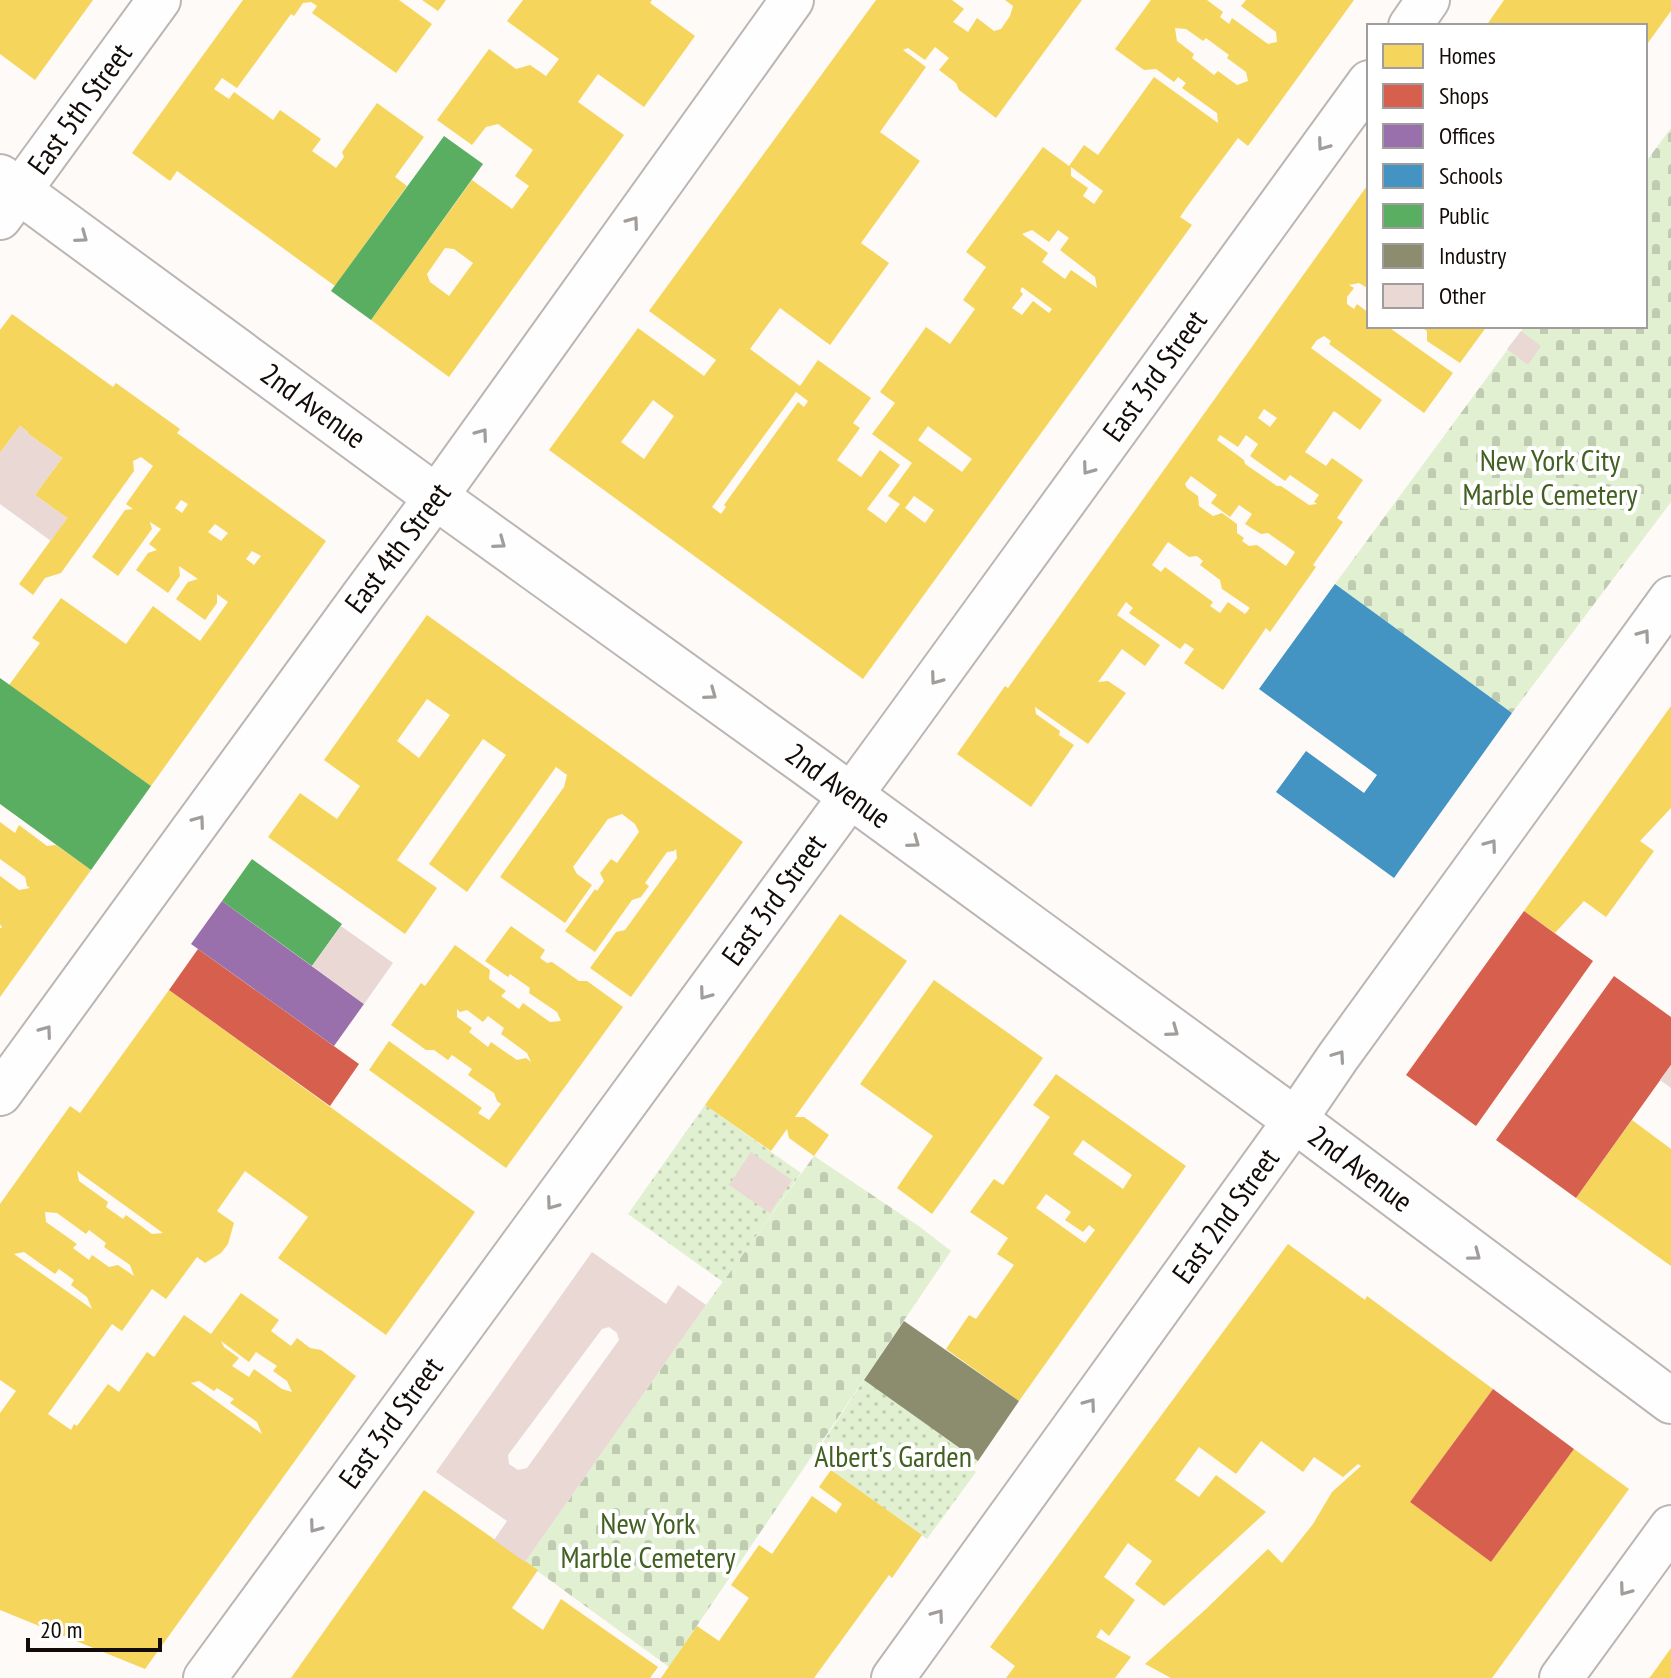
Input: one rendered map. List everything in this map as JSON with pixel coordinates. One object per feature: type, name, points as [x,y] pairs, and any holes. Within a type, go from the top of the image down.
[{"type":"main road","name":"2nd Avenue","points":[[6,195],[436,497],[851,796],[1295,1120],[1671,1401]]},
{"type":"street","name":"East 5th Street","points":[[6,195],[159,0]]},
{"type":"street","name":"East 4th Street","points":[[0,1094],[436,497],[792,0]]},
{"type":"street","points":[[1411,24],[1428,0]]},
{"type":"street","name":"East 3rd Street","points":[[205,1678],[1367,85]]},
{"type":"street","name":"East 2nd Street","points":[[893,1678],[1671,598]]},
{"type":"street","points":[[1561,1678],[1671,1527]]},
{"type":"green space","name":"New York City Marble Cemetery","points":[[1671,128],[1671,502],[1512,713],[1335,584],[1524,328],[1647,328],[1647,160]]},
{"type":"green space","points":[[705,1105],[801,1173],[723,1282],[628,1214]]},
{"type":"green space","name":"New York Marble Cemetery","points":[[814,1156],[951,1251],[669,1667],[525,1562]]},
{"type":"green space","name":"Albert's Garden","points":[[864,1380],[978,1461],[972,1469],[976,1472],[927,1539],[813,1457]]},
{"type":"building: Homes","points":[[0,0],[93,0],[35,80],[0,54]]},
{"type":"building: Homes","points":[[243,0],[399,0],[432,24],[396,73],[312,13],[317,6],[311,2],[303,3],[294,16],[291,14],[237,88],[222,78],[214,89],[229,99],[234,92],[273,120],[280,110],[321,139],[312,151],[336,168],[344,157],[342,152],[377,103],[424,137],[395,177],[407,186],[335,286],[177,171],[170,181],[132,153]]},
{"type":"building: Homes","points":[[422,0],[446,0],[438,11]]},
{"type":"building: Homes","points":[[523,0],[652,0],[650,3],[695,36],[644,107],[598,74],[578,102],[624,135],[449,377],[371,320],[472,180],[512,209],[529,186],[515,176],[533,150],[498,124],[486,127],[472,145],[437,120],[489,49],[516,69],[530,65],[546,76],[559,59],[507,21]],"holes":[[[445,248],[454,249],[473,263],[449,296],[430,282],[427,274]]]},
{"type":"building: Homes","points":[[876,0],[952,0],[964,9],[953,22],[968,32],[977,18],[994,31],[1001,29],[1013,6],[1005,0],[1082,0],[996,118],[959,90],[956,83],[939,70],[949,58],[935,47],[925,60],[908,48],[903,50],[926,67],[880,132],[920,161],[861,243],[889,263],[830,345],[780,308],[750,349],[800,386],[818,360],[871,398],[853,423],[860,428],[837,460],[861,477],[880,450],[900,465],[867,509],[886,523],[900,504],[888,496],[912,463],[872,434],[895,403],[880,392],[926,327],[950,344],[975,309],[963,300],[986,267],[966,252],[1043,147],[1069,166],[1084,145],[1098,155],[1154,77],[1218,123],[1217,113],[1182,88],[1186,83],[1178,77],[1174,82],[1156,69],[1144,70],[1115,49],[1151,0],[1207,0],[1223,12],[1220,17],[1229,24],[1232,18],[1268,44],[1277,42],[1276,32],[1241,6],[1246,0],[1354,0],[1248,146],[1238,138],[1189,204],[1180,217],[1192,225],[863,679],[549,450],[638,328],[704,376],[716,360],[649,311]],"holes":[[[1175,28],[1186,29],[1203,41],[1206,38],[1246,72],[1248,81],[1237,85],[1218,71],[1214,75],[1192,58],[1194,54],[1177,41]],[[1071,167],[1103,191],[1094,204],[1083,196],[1088,188],[1071,176]],[[1032,230],[1049,242],[1058,230],[1069,238],[1060,250],[1095,277],[1097,288],[1071,270],[1065,279],[1042,262],[1048,253],[1022,234]],[[1022,287],[1052,309],[1049,313],[1033,301],[1022,315],[1012,308],[1023,294],[1020,291]],[[796,392],[808,401],[804,407],[798,402],[724,505],[726,507],[721,514],[712,507]],[[653,400],[674,416],[644,459],[621,442]],[[928,426],[972,459],[962,472],[918,440]],[[914,496],[934,510],[925,523],[905,508]]]},
{"type":"building: Homes","points":[[1504,0],[1671,0],[1671,11],[1647,44],[1647,24],[1487,24]]},
{"type":"building: Homes","points":[[1367,186],[1367,288],[1359,283],[1349,285],[1354,288],[1347,297],[1347,304],[1354,309],[1357,304],[1367,312],[1367,328],[1390,328],[1453,373],[1424,413],[1329,344],[1331,341],[1324,336],[1311,348],[1382,400],[1360,430],[1334,411],[1305,452],[1326,466],[1332,458],[1363,480],[1337,518],[1343,522],[1313,565],[1316,567],[1270,632],[1266,628],[1223,690],[1184,663],[1194,649],[1185,643],[1180,649],[1129,613],[1133,608],[1126,602],[1117,615],[1160,645],[1145,666],[1122,649],[1098,682],[1108,681],[1126,693],[1088,744],[1035,707],[1036,714],[1074,745],[1031,807],[957,754],[1005,686],[1008,688]],"holes":[[[1264,409],[1277,418],[1270,427],[1258,418]],[[1220,435],[1238,447],[1246,435],[1258,444],[1250,456],[1285,481],[1290,475],[1319,495],[1314,502],[1317,504],[1309,505],[1245,464],[1217,440]],[[1191,476],[1217,495],[1211,503],[1230,517],[1239,505],[1252,514],[1245,524],[1261,534],[1268,533],[1295,552],[1286,566],[1257,545],[1249,546],[1242,541],[1244,538],[1237,533],[1237,524],[1222,513],[1213,516],[1199,506],[1198,496],[1185,484]],[[1168,542],[1189,557],[1197,556],[1203,561],[1200,565],[1220,580],[1222,589],[1250,608],[1245,614],[1228,602],[1220,613],[1210,606],[1213,602],[1165,567],[1161,572],[1152,565]]]},
{"type":"building: Homes","points":[[12,314],[113,387],[116,383],[180,429],[177,433],[326,541],[151,786],[9,685],[40,643],[32,638],[61,598],[126,644],[153,606],[200,641],[228,602],[217,594],[217,603],[205,620],[176,599],[188,582],[198,579],[179,566],[180,576],[168,593],[136,570],[148,553],[157,550],[149,544],[161,529],[150,522],[152,529],[118,576],[92,557],[125,510],[133,509],[126,504],[153,466],[141,457],[133,461],[134,471],[61,573],[45,578],[33,595],[19,584],[67,518],[35,495],[62,458],[20,426],[0,453],[0,330]],"holes":[[[181,500],[188,504],[182,513],[175,508]],[[215,524],[228,533],[221,541],[208,532]],[[252,551],[261,556],[254,565],[246,559]]]},
{"type":"building: Homes","points":[[1423,328],[1486,328],[1460,363],[1427,341],[1427,331]]},
{"type":"building: Homes","points":[[427,615],[743,842],[631,997],[590,968],[616,932],[625,930],[677,858],[676,849],[667,852],[645,883],[649,886],[641,897],[632,900],[595,952],[565,931],[604,881],[600,873],[611,859],[617,863],[639,832],[635,824],[622,814],[608,819],[573,867],[592,885],[565,923],[500,877],[564,787],[567,775],[556,767],[467,892],[429,864],[506,755],[483,739],[397,860],[437,888],[405,934],[268,837],[300,793],[337,819],[360,786],[324,760]],"holes":[[[427,699],[450,715],[419,758],[397,741]]]},
{"type":"building: Homes","points":[[1671,706],[1671,808],[1640,841],[1654,851],[1606,917],[1584,901],[1555,933],[1524,911]]},
{"type":"building: Homes","points":[[0,822],[15,833],[19,825],[47,846],[56,845],[91,870],[0,997],[0,876],[19,890],[30,888],[25,877],[0,859]]},
{"type":"building: Homes","points":[[840,914],[907,961],[795,1117],[804,1117],[829,1135],[814,1156],[789,1138],[787,1129],[771,1151],[705,1105]]},
{"type":"building: Homes","points":[[511,926],[545,950],[540,958],[547,963],[552,962],[579,981],[587,981],[623,1007],[506,1168],[369,1070],[389,1041],[482,1108],[478,1113],[489,1120],[501,1104],[494,1093],[468,1075],[472,1069],[452,1055],[448,1060],[434,1050],[426,1050],[391,1025],[421,983],[425,986],[455,945],[490,970],[489,979],[506,991],[501,996],[519,1009],[523,1003],[550,1022],[561,1021],[557,1012],[529,993],[530,988],[485,961]],"holes":[[[457,1009],[460,1012],[467,1010],[483,1022],[488,1016],[504,1028],[501,1034],[527,1053],[531,1062],[526,1058],[517,1060],[491,1042],[488,1047],[469,1032],[472,1028],[457,1017]]]},
{"type":"building: Homes","points":[[934,980],[1043,1058],[932,1214],[897,1188],[933,1136],[860,1084]]},
{"type":"building: Homes","points":[[169,990],[475,1212],[386,1335],[278,1258],[308,1217],[245,1171],[217,1211],[234,1223],[228,1244],[221,1253],[205,1263],[197,1257],[166,1299],[152,1289],[122,1331],[112,1324],[48,1414],[71,1430],[108,1384],[119,1392],[147,1352],[154,1357],[184,1315],[211,1334],[241,1293],[279,1320],[271,1331],[291,1346],[297,1338],[310,1348],[321,1350],[356,1376],[145,1669],[0,1610],[0,1413],[16,1391],[0,1380],[0,1204],[70,1106],[80,1113]],"holes":[[[77,1171],[163,1233],[152,1234],[126,1215],[123,1219],[106,1207],[108,1202],[79,1181]],[[45,1212],[57,1213],[86,1234],[89,1230],[106,1243],[104,1247],[130,1265],[134,1276],[118,1265],[109,1267],[92,1255],[89,1260],[73,1248],[77,1244],[46,1222]],[[24,1252],[55,1274],[59,1269],[74,1280],[71,1285],[87,1297],[92,1309],[14,1254]],[[221,1341],[249,1362],[256,1352],[277,1366],[273,1371],[287,1381],[292,1392],[282,1389],[254,1369],[249,1377],[232,1366],[239,1358]],[[199,1381],[234,1399],[230,1403],[257,1422],[262,1434],[191,1383]]]},
{"type":"building: Homes","points":[[1056,1074],[1186,1166],[1019,1401],[946,1349],[969,1315],[976,1319],[1014,1265],[997,1254],[1008,1238],[970,1212],[994,1179],[1003,1185],[1050,1117],[1033,1105]],"holes":[[[1083,1140],[1132,1175],[1123,1189],[1073,1154]],[[1046,1194],[1071,1212],[1065,1220],[1083,1232],[1089,1225],[1095,1230],[1085,1243],[1036,1208]]]},
{"type":"building: Homes","points":[[1632,1120],[1671,1149],[1671,1266],[1576,1198]]},
{"type":"building: Homes","points":[[1288,1244],[1365,1300],[1367,1296],[1493,1389],[1410,1502],[1491,1562],[1574,1449],[1629,1489],[1492,1678],[1171,1678],[1145,1664],[1268,1549],[1282,1563],[1313,1524],[1332,1492],[1361,1466],[1358,1464],[1343,1477],[1314,1457],[1303,1472],[1261,1441],[1236,1474],[1199,1447],[1175,1480],[1199,1497],[1216,1475],[1266,1512],[1164,1606],[1135,1584],[1152,1561],[1128,1543],[1104,1577],[1135,1600],[1109,1636],[1101,1629],[1096,1637],[1131,1657],[1115,1678],[1006,1678],[1015,1666],[990,1647]]},
{"type":"building: Homes","points":[[831,1470],[922,1535],[814,1678],[661,1678],[697,1626],[719,1641],[749,1598],[731,1585],[759,1545],[772,1554],[812,1496],[836,1513],[842,1504],[819,1487]]},
{"type":"building: Homes","points":[[424,1490],[538,1570],[512,1608],[543,1630],[561,1599],[658,1667],[650,1678],[291,1678]]},
{"type":"building: Homes","points":[[1671,1648],[1671,1678],[1649,1678],[1651,1676]]},
{"type":"building: Shops","points":[[1524,911],[1593,961],[1476,1126],[1406,1075]]},
{"type":"building: Shops","points":[[198,949],[359,1064],[330,1106],[169,990]]},
{"type":"building: Shops","points":[[1614,976],[1671,1017],[1671,1065],[1576,1198],[1496,1140]]},
{"type":"building: Shops","points":[[1493,1389],[1574,1449],[1491,1562],[1410,1502]]},
{"type":"building: Offices","points":[[222,901],[364,1004],[334,1046],[191,944]]},
{"type":"building: Schools","points":[[1335,584],[1512,713],[1394,878],[1276,792],[1306,751],[1364,793],[1377,775],[1259,689]]},
{"type":"building: Public","points":[[444,136],[483,164],[371,320],[331,291]]},
{"type":"building: Public","points":[[0,678],[151,786],[91,870],[0,804]]},
{"type":"building: Public","points":[[252,859],[342,924],[312,966],[222,901]]},
{"type":"building: Industry","points":[[904,1321],[1019,1401],[978,1461],[864,1380]]},
{"type":"building: Other","points":[[1521,331],[1541,346],[1528,365],[1507,349]]},
{"type":"building: Other","points":[[20,426],[62,458],[35,495],[67,518],[51,541],[0,504],[0,453]]},
{"type":"building: Other","points":[[341,926],[393,963],[364,1004],[312,966]]},
{"type":"building: Other","points":[[1671,1065],[1671,1088],[1660,1080]]},
{"type":"building: Other","points":[[751,1152],[792,1180],[770,1213],[729,1185]]},
{"type":"building: Other","points":[[592,1252],[666,1304],[678,1285],[706,1305],[525,1562],[494,1540],[507,1521],[436,1472]],"holes":[[[609,1327],[617,1333],[619,1340],[527,1468],[518,1470],[509,1464],[508,1455],[602,1329]]]}]
